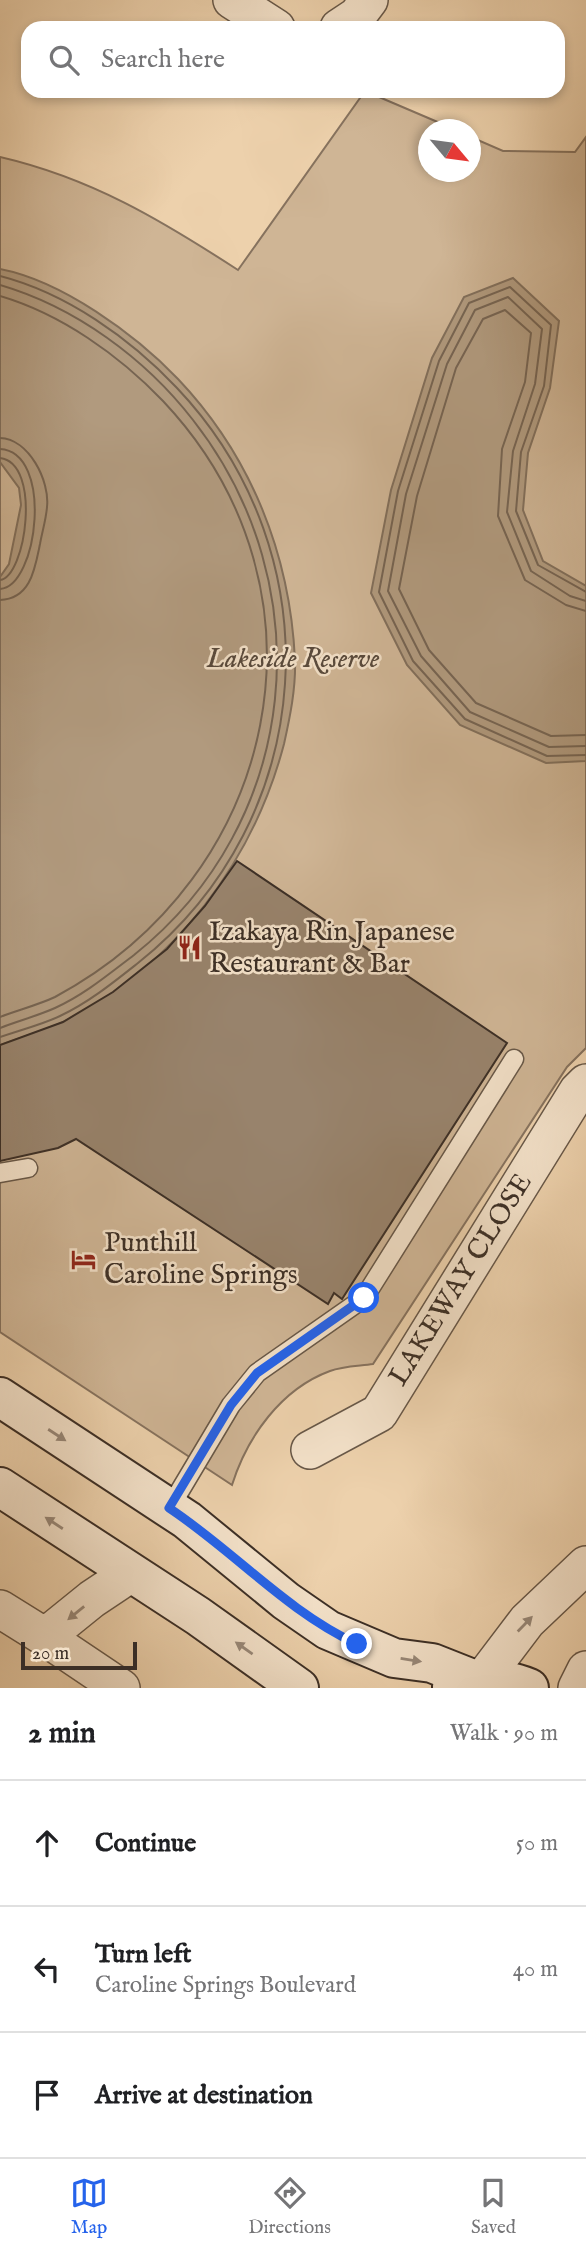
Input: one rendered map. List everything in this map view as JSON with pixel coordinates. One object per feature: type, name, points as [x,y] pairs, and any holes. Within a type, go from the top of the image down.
[{"type":"main road","points":[[0,1397],[169,1508],[328,1630],[394,1658],[432,1663],[469,1682],[506,1680],[529,1688]]},
{"type":"main road","points":[[0,1487],[299,1688]]},
{"type":"street","points":[[232,0],[265,21]]},
{"type":"street","points":[[350,21],[369,0]]},
{"type":"street","name":"LAKEWAY CLOSE","points":[[310,1450],[379,1413],[578,1091],[586,1083]]},
{"type":"street","points":[[469,1682],[586,1565]]},
{"type":"street","points":[[45,1637],[92,1599],[131,1573]]},
{"type":"street","points":[[0,1609],[121,1688]]},
{"type":"street","points":[[577,1688],[586,1670]]},
{"type":"lane","points":[[169,1508],[231,1405],[257,1373],[364,1298],[514,1059]]},
{"type":"lane","points":[[0,1173],[27,1168]]},
{"type":"green space","name":"Lakeside Reserve","points":[[360,98],[381,98],[431,119],[418,119],[418,182],[481,182],[481,141],[503,151],[575,152],[586,137],[586,1048],[567,1067],[373,1364],[330,1371],[312,1379],[281,1402],[247,1449],[232,1485],[0,1332],[0,157],[65,176],[124,203],[181,234],[238,270]]},
{"type":"water","points":[[0,269],[48,285],[96,312],[161,362],[204,409],[246,474],[275,545],[292,621],[295,671],[284,744],[270,787],[252,829],[230,869],[204,906],[174,940],[141,971],[105,998],[57,1025],[0,1045],[0,577],[9,564],[21,505],[19,488],[0,462]]},
{"type":"water","points":[[513,278],[559,321],[550,388],[528,453],[523,510],[543,561],[586,586],[586,761],[546,763],[460,725],[407,665],[371,593],[391,490],[432,358],[464,297]]},
{"type":"building","points":[[237,861],[507,1043],[342,1299],[334,1293],[328,1304],[76,1139],[58,1148],[0,1161],[0,1045],[63,1022],[113,992],[167,949],[205,906]]},
{"type":"place","name":"Izakaya Rin Japanese Restaurant & Bar","points":[[189,948]]},
{"type":"place","name":"Punthill Caroline Springs","points":[[84,1259]]},
{"type":"route","points":[[357,1644],[328,1630],[286,1601],[238,1560],[169,1508],[195,1469],[231,1405],[257,1373],[364,1298]]}]
